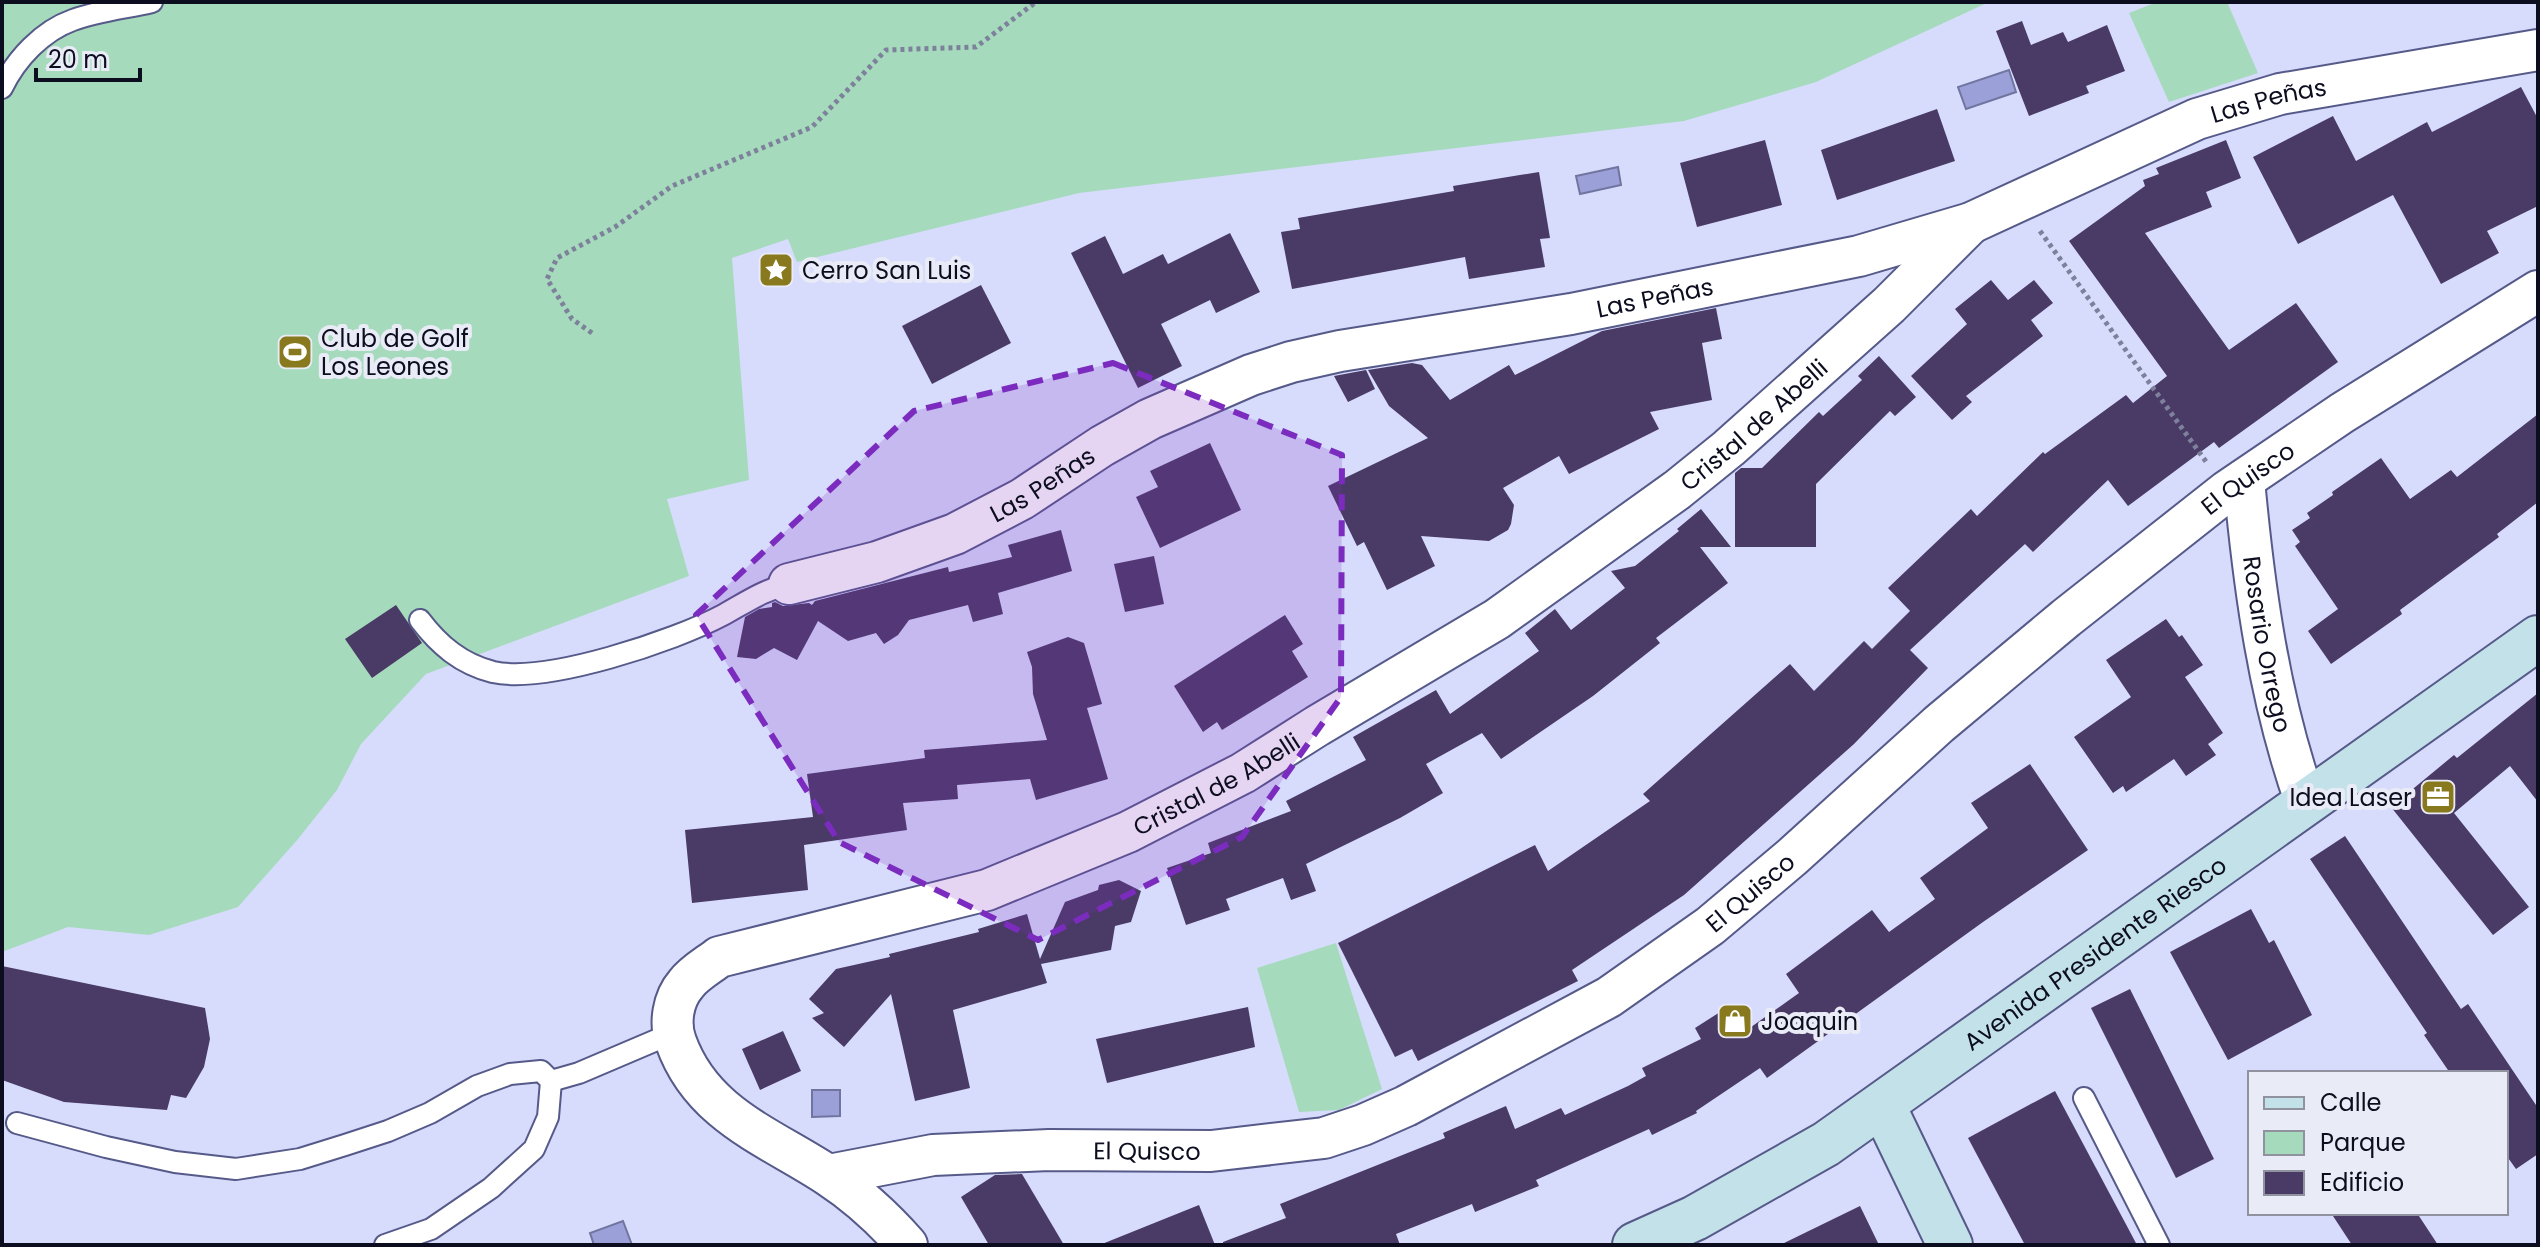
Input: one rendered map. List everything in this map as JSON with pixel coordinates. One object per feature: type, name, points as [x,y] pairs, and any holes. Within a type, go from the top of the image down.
[{"type":"main road","name":"Avenida Presidente Riesco","points":[[1635,1245],[1695,1218],[1789,1167],[1883,1106],[2538,638]]},
{"type":"main road","points":[[1883,1106],[1950,1245]]},
{"type":"street","name":"Las Peñas","points":[[789,584],[877,562],[955,534],[1022,499],[1102,446],[1150,419],[1251,375],[1291,362],[1340,351],[1571,314],[1845,259],[1971,223],[2197,119],[2243,105],[2280,94],[2538,50]]},
{"type":"street","name":"Cristal de Abelli","points":[[673,1033],[674,1009],[687,982],[719,957],[987,890],[1128,832],[1243,773],[1497,619],[1652,508],[1729,448],[1889,305],[1971,223]]},
{"type":"street","name":"El Quisco","points":[[829,1175],[933,1155],[1049,1150],[1211,1151],[1324,1138],[1406,1106],[1609,997],[1710,926],[1792,857],[1939,724],[2066,618],[2235,486],[2342,413],[2538,291]]},
{"type":"street","name":"Rosario Orrego","points":[[2235,486],[2251,550],[2283,730],[2306,803]]},
{"type":"street","points":[[673,1033],[682,1060],[722,1109],[752,1132],[829,1175],[863,1200],[907,1245]]},
{"type":"lane","points":[[2,88],[9,73],[31,46],[71,20],[152,2]]},
{"type":"lane","points":[[420,620],[444,647],[460,658],[477,667],[515,674],[567,667],[630,651],[678,635],[772,588],[789,584]]},
{"type":"lane","points":[[551,1081],[579,1073],[673,1033]]},
{"type":"lane","points":[[17,1123],[175,1162],[236,1169],[300,1159],[388,1131],[430,1113],[477,1086],[510,1074],[541,1071],[551,1081],[548,1117],[534,1149],[491,1188],[431,1229],[385,1245]]},
{"type":"lane","points":[[2084,1098],[2159,1245]]},
{"type":"path","points":[[592,333],[572,319],[547,279],[557,258],[615,227],[672,186],[812,127],[886,50],[976,47],[1036,2]]},
{"type":"path","points":[[2018,201],[2235,486]]},
{"type":"highlighted area","points":[[1113,363],[1342,455],[1341,697],[1242,837],[1038,940],[839,842],[696,615],[914,411]]},
{"type":"green space","name":"Club de Golf Los Leones","points":[[2,2],[1989,2],[1816,82],[1684,121],[1079,193],[797,262],[788,239],[732,258],[749,480],[667,499],[689,576],[426,674],[361,744],[337,790],[238,907],[149,935],[68,927],[2,952]]},
{"type":"green space","points":[[2157,2],[2227,2],[2258,73],[2169,102],[2129,13]]},
{"type":"green space","points":[[1336,943],[1382,1089],[1339,1110],[1299,1112],[1257,968]]},
{"type":"water","points":[[2009,70],[2016,92],[1966,109],[1958,87]]},
{"type":"water","points":[[1618,167],[1621,185],[1580,194],[1576,176]]},
{"type":"water","points":[[812,1090],[840,1090],[840,1116],[812,1117]]},
{"type":"water","points":[[623,1221],[632,1245],[594,1245],[590,1233]]},
{"type":"building","points":[[2022,21],[2031,45],[2063,32],[2068,42],[2107,25],[2125,71],[2086,86],[2089,93],[2029,116],[1996,31]]},
{"type":"building","points":[[2521,87],[2538,119],[2538,206],[2487,231],[2499,253],[2441,284],[2393,195],[2298,244],[2253,157],[2333,116],[2356,161],[2427,122],[2432,132]]},
{"type":"building","points":[[1937,109],[1955,161],[1837,200],[1821,150]]},
{"type":"building","points":[[1765,140],[1782,205],[1697,227],[1680,163]]},
{"type":"building","points":[[2226,140],[2241,178],[2206,192],[2212,207],[2145,233],[2229,350],[2296,303],[2338,362],[2219,448],[2214,442],[2128,506],[2108,480],[2033,552],[2025,544],[1910,650],[1928,668],[1854,744],[1684,895],[1572,970],[1578,981],[1418,1061],[1412,1049],[1395,1057],[1338,943],[1535,845],[1548,871],[1650,801],[1643,794],[1790,664],[1814,691],[1864,641],[1872,649],[1910,611],[1888,588],[1971,509],[1977,516],[2043,452],[2045,454],[2126,395],[2133,403],[2167,376],[2069,241],[2145,186],[2143,180],[2159,174],[2156,168]]},
{"type":"building","points":[[1539,172],[1550,238],[1540,239],[1545,267],[1469,279],[1465,257],[1292,289],[1281,232],[1300,229],[1298,218],[1454,191],[1453,186]]},
{"type":"building","points":[[1230,233],[1260,292],[1216,313],[1210,300],[1161,324],[1182,366],[1138,388],[1071,253],[1105,236],[1123,274],[1163,254],[1168,264]]},
{"type":"building","points":[[1991,280],[2008,300],[2034,280],[2053,303],[2031,320],[2043,336],[1966,396],[1972,402],[1952,420],[1911,376],[1967,324],[1955,309]]},
{"type":"building","points":[[981,285],[1011,343],[932,384],[902,326]]},
{"type":"building","points":[[1716,308],[1722,339],[1702,343],[1712,400],[1650,412],[1659,429],[1569,474],[1559,456],[1503,488],[1514,505],[1508,530],[1489,541],[1421,536],[1435,566],[1387,590],[1364,542],[1357,546],[1328,486],[1428,438],[1389,406],[1368,370],[1412,363],[1422,365],[1450,400],[1509,365],[1515,375],[1602,331]]},
{"type":"building","points":[[1879,356],[1916,397],[1895,416],[1890,411],[1816,484],[1816,547],[1735,547],[1735,473],[1741,468],[1762,468],[1819,412],[1823,416],[1862,380],[1858,376]]},
{"type":"building","points":[[1366,370],[1375,389],[1348,402],[1334,376]]},
{"type":"building","points":[[2538,414],[2538,502],[2497,534],[2499,537],[2400,610],[2402,614],[2331,664],[2308,631],[2338,609],[2295,546],[2300,542],[2292,530],[2310,518],[2307,513],[2333,495],[2332,492],[2381,458],[2410,499],[2451,470],[2457,477]]},
{"type":"building","points":[[1210,443],[1241,510],[1160,548],[1136,497],[1158,487],[1150,471]]},
{"type":"building","points":[[1701,509],[1731,547],[1700,547],[1728,583],[1656,638],[1660,643],[1593,696],[1501,759],[1482,733],[1426,764],[1443,793],[1400,818],[1306,864],[1316,891],[1291,900],[1283,878],[1226,899],[1230,910],[1186,925],[1167,868],[1211,853],[1208,843],[1291,811],[1286,801],[1366,760],[1353,737],[1436,690],[1450,714],[1539,651],[1525,633],[1555,609],[1571,630],[1625,588],[1611,571],[1635,566]]},
{"type":"building","points":[[1061,530],[1072,571],[998,593],[1003,614],[973,622],[968,605],[909,620],[898,635],[884,644],[876,633],[848,641],[818,621],[797,660],[774,648],[756,659],[737,657],[745,617],[759,609],[772,607],[772,603],[783,606],[812,605],[815,601],[948,567],[949,572],[1012,557],[1008,545]]},
{"type":"building","points":[[1154,556],[1164,604],[1125,612],[1114,564]]},
{"type":"building","points":[[396,605],[422,643],[372,678],[345,639]]},
{"type":"building","points":[[1285,615],[1303,644],[1292,651],[1308,677],[1222,730],[1217,722],[1203,732],[1174,686]]},
{"type":"building","points":[[2166,619],[2179,637],[2182,635],[2203,665],[2185,677],[2223,733],[2208,744],[2216,755],[2186,776],[2174,759],[2126,792],[2123,786],[2113,793],[2074,737],[2131,697],[2106,660]]},
{"type":"building","points":[[1068,637],[1084,643],[1102,704],[1087,708],[1108,779],[1036,800],[1030,779],[957,785],[958,799],[903,803],[907,830],[804,845],[808,890],[692,903],[685,830],[813,817],[807,774],[925,758],[924,750],[1047,740],[1033,694],[1032,667],[1027,652]]},
{"type":"building","points":[[2538,693],[2538,802],[2510,766],[2454,813],[2529,907],[2493,935],[2391,807],[2454,755],[2457,758]]},
{"type":"building","points":[[2030,764],[2088,850],[1767,1078],[1760,1068],[1697,1113],[1652,1135],[1649,1129],[1536,1180],[1539,1186],[1475,1212],[1472,1204],[1396,1234],[1400,1245],[1223,1245],[1223,1242],[1286,1218],[1280,1204],[1445,1138],[1443,1133],[1506,1106],[1515,1129],[1561,1108],[1565,1115],[1628,1086],[1646,1076],[1642,1068],[1701,1039],[1695,1028],[1720,1012],[1737,1037],[1799,993],[1786,974],[1872,910],[1889,932],[1935,899],[1920,878],[1988,828],[1971,803]]},
{"type":"building","points":[[2345,836],[2461,1009],[2468,1004],[2538,1108],[2538,1154],[2516,1169],[2508,1158],[2508,1071],[2449,1071],[2424,1035],[2427,1033],[2310,859]]},
{"type":"building","points":[[1119,880],[1141,891],[1131,922],[1115,926],[1111,950],[1041,964],[1047,983],[953,1010],[970,1088],[915,1101],[891,994],[844,1047],[812,1018],[824,1013],[809,999],[836,969],[979,932],[978,929],[1027,914],[1040,959],[1065,902],[1098,890],[1099,885]]},
{"type":"building","points":[[2251,909],[2269,943],[2274,940],[2312,1015],[2228,1060],[2170,952]]},
{"type":"building","points":[[2,966],[205,1008],[210,1039],[204,1067],[186,1098],[171,1095],[167,1110],[64,1102],[2,1080]]},
{"type":"building","points":[[2130,989],[2214,1159],[2176,1178],[2091,1008]]},
{"type":"building","points":[[1248,1007],[1255,1047],[1107,1083],[1096,1039]]},
{"type":"building","points":[[783,1031],[801,1071],[760,1090],[742,1049]]},
{"type":"building","points":[[2055,1091],[2137,1245],[2025,1245],[1968,1138]]},
{"type":"building","points":[[1022,1174],[1064,1245],[989,1245],[961,1197],[995,1175]]},
{"type":"building","points":[[1199,1205],[1215,1245],[1102,1245],[1102,1244]]},
{"type":"building","points":[[1860,1206],[1879,1245],[1780,1245]]},
{"type":"building","points":[[2332,1215],[2418,1215],[2438,1245],[2352,1245]]},
{"type":"place","name":"Cerro San Luis","points":[[776,270]]},
{"type":"place","name":"Club de Golf Los Leones","points":[[295,352]]},
{"type":"place","name":"Idea Laser","points":[[2438,797]]},
{"type":"place","name":"Joaquin","points":[[1735,1021]]}]
